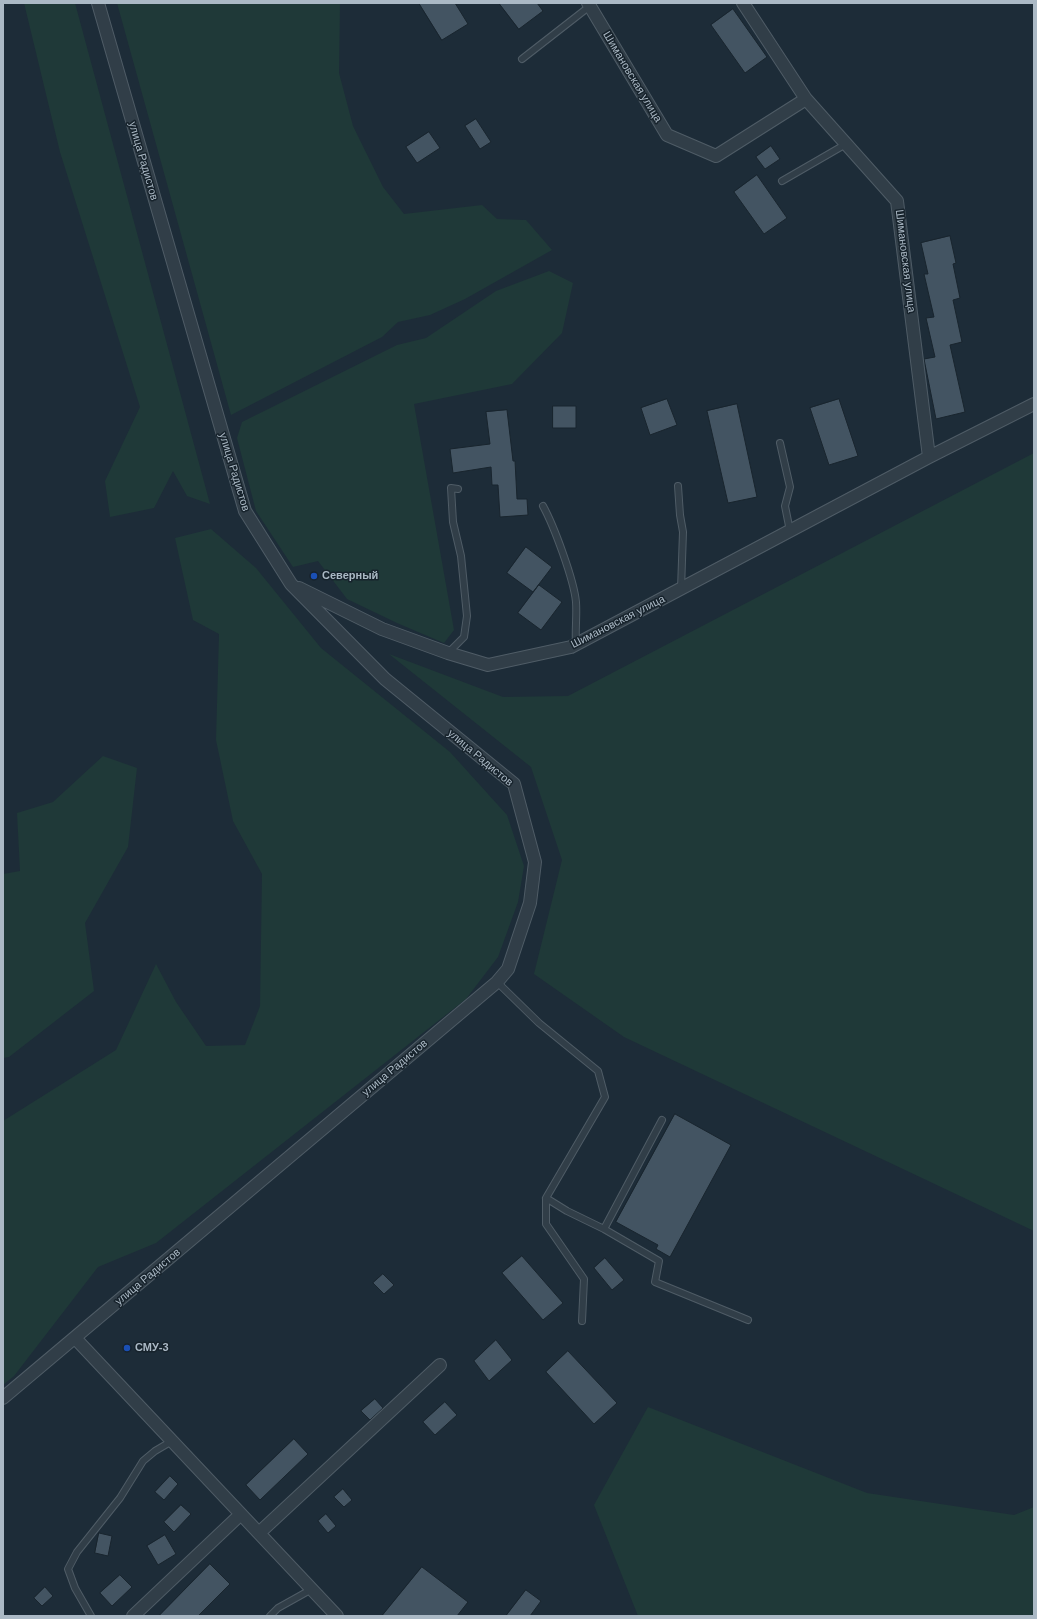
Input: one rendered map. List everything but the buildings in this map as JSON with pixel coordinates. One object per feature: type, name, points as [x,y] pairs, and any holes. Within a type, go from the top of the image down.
[{"type":"street","name":"улица Радистов","points":[[3,1398],[496,982],[508,969],[530,903],[535,862],[514,784],[384,679],[291,584],[245,511],[98,3]]},
{"type":"street","name":"Шимановская улица","points":[[742,3],[806,99],[897,201],[929,457]]},
{"type":"street","name":"Шимановская улица","points":[[589,4],[667,135],[716,156],[806,99]]},
{"type":"street","name":"Шимановская улица","points":[[291,584],[382,629],[448,653],[488,665],[571,647],[929,457],[1034,404]]},
{"type":"street","points":[[75,1338],[337,1616]]},
{"type":"street","points":[[259,1533],[440,1365]]},
{"type":"street","points":[[133,1616],[241,1514]]},
{"type":"lane","points":[[522,59],[589,4]]},
{"type":"lane","points":[[782,181],[846,144]]},
{"type":"lane","points":[[780,443],[790,488],[785,506],[790,531]]},
{"type":"lane","points":[[678,486],[683,532],[681,589]]},
{"type":"lane","points":[[448,653],[464,637],[467,616],[461,556],[453,522],[451,488],[458,489]]},
{"type":"lane","points":[[543,506],[549,517],[576,601],[576,644]]},
{"type":"lane","points":[[496,982],[539,1023],[598,1071],[605,1097],[546,1198],[546,1224],[584,1278],[582,1321]]},
{"type":"lane","points":[[604,1229],[662,1120]]},
{"type":"lane","points":[[546,1198],[659,1261],[655,1282],[748,1320]]},
{"type":"lane","points":[[91,1616],[75,1588],[68,1569],[77,1552],[120,1498],[143,1461],[155,1451],[172,1441]]},
{"type":"lane","points":[[270,1616],[278,1608],[312,1589]]},
{"type":"green space","points":[[24,3],[75,3],[210,504],[187,496],[173,471],[154,508],[110,517],[105,481],[140,407],[60,152]]},
{"type":"green space","points":[[117,3],[340,3],[339,73],[353,126],[383,187],[404,214],[482,205],[497,219],[526,220],[552,250],[465,299],[430,315],[398,322],[382,337],[231,415]]},
{"type":"green space","points":[[549,271],[573,283],[562,333],[512,384],[414,404],[454,630],[444,643],[397,623],[347,599],[318,561],[293,567],[256,511],[237,438],[242,422],[397,345],[426,338],[496,291]]},
{"type":"green space","points":[[1034,453],[1034,1231],[624,1037],[534,974],[562,860],[531,767],[389,654],[503,697],[568,696]]},
{"type":"green space","points":[[211,529],[256,568],[321,648],[450,752],[507,815],[524,866],[518,902],[498,957],[466,999],[156,1243],[98,1267],[14,1376],[3,1385],[3,1121],[116,1050],[156,964],[176,1002],[206,1046],[245,1045],[260,1006],[262,874],[233,821],[216,740],[219,634],[193,620],[175,538]]},
{"type":"green space","points":[[103,756],[137,768],[128,847],[85,923],[94,991],[9,1057],[3,1058],[3,874],[20,871],[17,813],[53,802]]},
{"type":"green space","points":[[648,1407],[867,1493],[1014,1515],[1034,1507],[1034,1616],[638,1616],[594,1505]]},
{"type":"place","name":"Северный","points":[[314,576]]},
{"type":"place","name":"СМУ-3","points":[[127,1348]]}]
